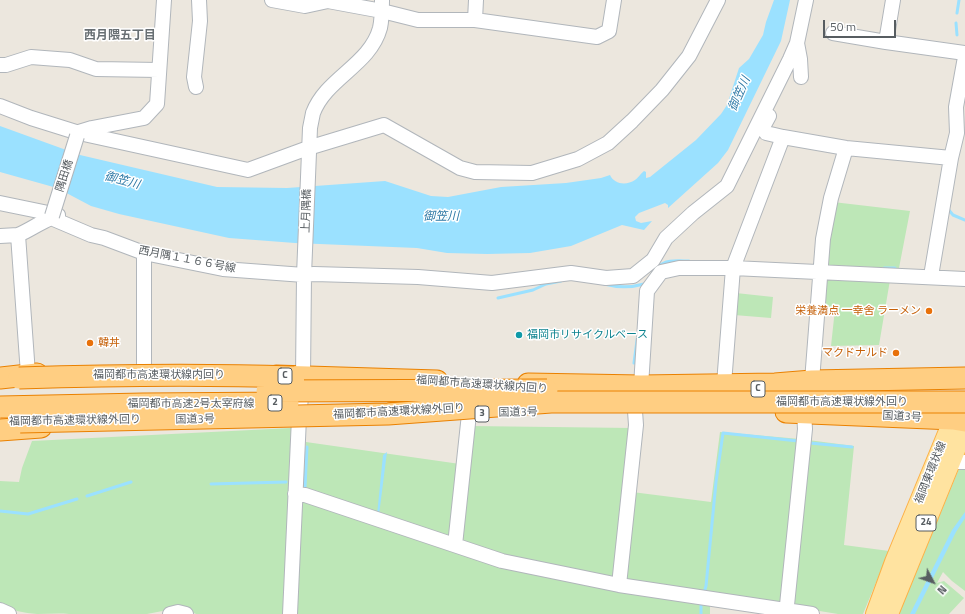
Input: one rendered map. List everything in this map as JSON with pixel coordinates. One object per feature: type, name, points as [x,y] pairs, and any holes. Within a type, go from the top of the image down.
[{"type":"highway","points":[[0,378],[28,374],[144,373],[640,386],[775,384],[812,381],[965,378]]},
{"type":"highway","name":"福岡都市高速環状線内回り","points":[[0,378],[93,375],[232,375],[396,379],[551,396],[965,388]]},
{"type":"highway","name":"福岡都市高速2号太宰府線","points":[[0,394],[214,390],[551,396]]},
{"type":"highway","name":"福岡都市高速2号太宰府線","points":[[0,407],[230,403],[394,404],[551,396]]},
{"type":"highway","name":"福岡都市高速環状線外回り","points":[[0,422],[229,419],[388,414],[551,396],[965,401]]},
{"type":"highway","name":"国道3号","points":[[0,430],[87,423],[634,411],[804,412],[961,424]]},
{"type":"main road","name":"福岡東環状線","points":[[876,614],[894,562],[961,424],[965,401]]},
{"type":"main road","name":"24","points":[[889,614],[958,462],[958,445],[961,424]]},
{"type":"street","points":[[78,134],[92,128],[144,118],[157,104],[164,0]]},
{"type":"street","points":[[196,87],[194,77],[200,21],[200,0]]},
{"type":"street","points":[[272,0],[305,6],[328,1],[382,5],[418,20],[475,20],[598,37],[609,31],[614,0]]},
{"type":"street","points":[[475,20],[476,0]]},
{"type":"street","points":[[0,106],[78,134],[248,170],[309,152],[384,125],[460,168],[475,172],[532,173],[578,159],[608,143],[632,121],[662,90],[689,56],[718,0]]},
{"type":"street","points":[[806,0],[797,43],[790,60],[787,81],[763,127],[766,133],[846,148],[951,158]]},
{"type":"street","points":[[886,42],[893,0]]},
{"type":"street","name":"上月隅橋","points":[[290,614],[299,418],[304,377],[304,271],[310,128],[313,112],[324,95],[354,67],[368,51],[376,38],[380,28],[382,5]]},
{"type":"street","points":[[833,33],[965,53]]},
{"type":"street","points":[[797,43],[801,77]]},
{"type":"street","points":[[0,65],[6,65],[31,57],[70,60],[96,69],[159,70]]},
{"type":"street","points":[[931,276],[951,158],[957,133],[956,107],[965,57]]},
{"type":"street","name":"西月隅１１６６号線","points":[[51,217],[91,235],[104,238],[144,253],[223,269],[304,271],[314,274],[403,276],[492,283],[571,273],[606,278],[633,276],[653,260],[666,238],[693,212],[727,186],[790,60]]},
{"type":"street","name":"隅田橋","points":[[51,217],[78,134]]},
{"type":"street","points":[[724,384],[734,268],[783,137]]},
{"type":"street","points":[[812,381],[819,272],[823,239],[831,198],[846,148]]},
{"type":"street","points":[[0,203],[60,216],[104,238]]},
{"type":"street","points":[[0,236],[18,235],[51,217]]},
{"type":"street","points":[[18,235],[28,374]]},
{"type":"street","points":[[144,253],[144,373]]},
{"type":"street","points":[[640,386],[647,291],[661,272],[679,268],[734,268],[965,278]]},
{"type":"street","points":[[619,585],[636,425],[634,411]]},
{"type":"street","points":[[788,609],[787,605],[805,429],[804,412]]},
{"type":"street","points":[[455,545],[469,414]]},
{"type":"street","points":[[295,494],[305,494],[502,562],[619,585],[788,609],[812,614]]},
{"type":"street","points":[[0,610],[9,614]]},
{"type":"street","points":[[170,614],[178,612],[186,614]]},
{"type":"green space","points":[[833,202],[910,211],[899,268],[823,265]]},
{"type":"green space","points":[[825,275],[890,280],[879,345],[831,346],[835,309],[821,308]]},
{"type":"green space","points":[[736,293],[773,297],[771,318],[734,315]]},
{"type":"green space","points":[[470,426],[632,428],[614,579],[501,558],[462,544]]},
{"type":"green space","points":[[291,428],[284,614],[196,614],[188,610],[178,608],[147,614],[37,614],[0,606],[0,481],[19,482],[22,468],[32,441]]},
{"type":"green space","points":[[720,432],[800,439],[784,604],[623,579],[632,492],[711,502]]},
{"type":"green space","points":[[808,440],[854,446],[844,545],[889,551],[863,614],[838,614],[795,607],[790,603]]},
{"type":"green space","points":[[306,442],[460,464],[453,537],[448,539],[306,490],[303,487]]},
{"type":"green space","points":[[960,466],[965,466],[965,591],[943,572],[937,583],[944,581],[964,598],[949,614],[899,614]]},
{"type":"green space","points":[[305,499],[502,566],[710,603],[710,614],[295,614],[300,501]]},
{"type":"water","name":"御笠川","points":[[774,0],[790,0],[781,41],[728,150],[718,163],[668,208],[668,205],[665,203],[639,213],[635,217],[636,221],[641,223],[652,221],[644,230],[622,225],[571,246],[530,253],[487,254],[447,253],[417,248],[295,243],[229,238],[119,214],[91,206],[57,188],[0,172],[0,126],[80,155],[217,187],[287,188],[385,181],[431,196],[448,197],[501,187],[566,183],[601,178],[610,175],[617,182],[628,183],[635,180],[644,171],[646,172],[646,178],[650,177],[696,140],[721,114],[727,105],[739,68],[749,59],[763,35]]},
{"type":"water","points":[[387,452],[379,515],[377,515],[383,455]]},
{"type":"water","points":[[965,512],[965,518],[956,532],[915,614],[910,614],[952,530]]},
{"type":"waterway","points":[[957,13],[959,0]]},
{"type":"waterway","points":[[956,23],[957,35]]},
{"type":"waterway","points":[[948,209],[953,215],[965,220]]},
{"type":"waterway","points":[[658,267],[661,264],[669,262],[689,261]]},
{"type":"waterway","points":[[884,268],[895,268]]},
{"type":"waterway","points":[[498,298],[533,290],[546,284],[561,281]]},
{"type":"waterway","points":[[604,284],[624,287],[644,284]]},
{"type":"waterway","points":[[634,363],[638,333]]},
{"type":"waterway","points":[[703,595],[706,586],[716,482],[723,433],[798,441]]},
{"type":"waterway","points":[[810,443],[852,447]]},
{"type":"waterway","points":[[305,487],[307,447]]},
{"type":"waterway","points":[[87,496],[131,482]]},
{"type":"waterway","points":[[211,484],[286,482]]},
{"type":"waterway","points":[[0,511],[28,514],[77,499]]},
{"type":"waterway","points":[[701,602],[701,614]]},
{"type":"place","name":"栄養満点 一幸舍 ラーメン","points":[[929,311]]},
{"type":"place","name":"福岡市リサイクルベース","points":[[519,335]]},
{"type":"place","name":"韓丼","points":[[90,343]]},
{"type":"place","name":"マクドナルド","points":[[896,353]]},
{"type":"district","name":"西月隈五丁目","points":[[120,36]]}]
